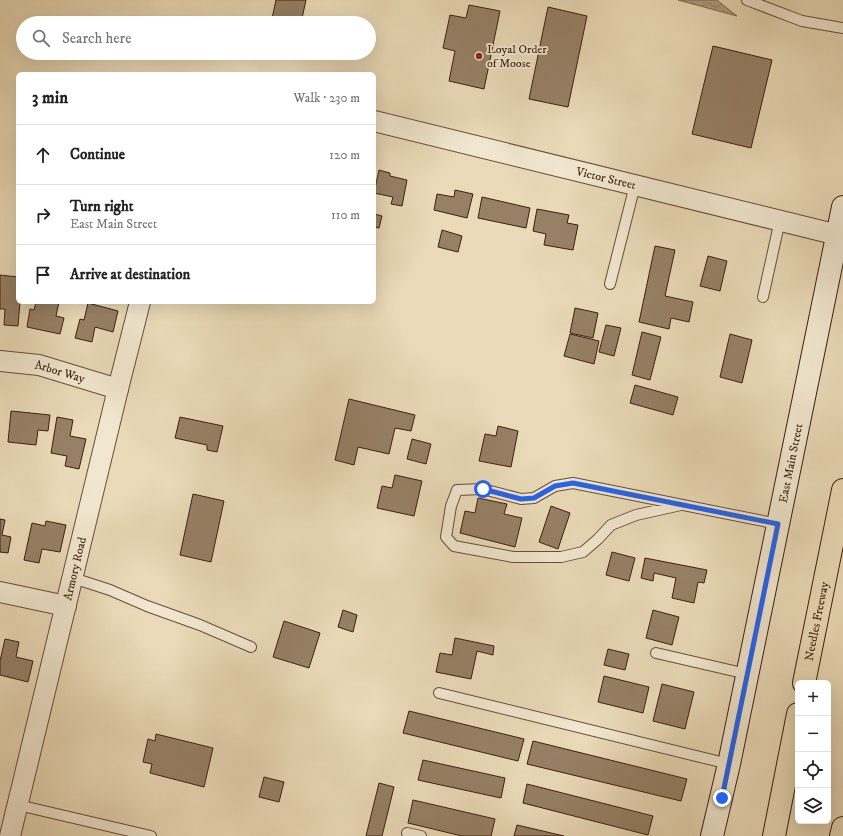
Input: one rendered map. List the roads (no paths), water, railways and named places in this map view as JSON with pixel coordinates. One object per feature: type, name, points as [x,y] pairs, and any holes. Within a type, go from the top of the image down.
[{"type":"highway","name":"Needles Freeway","points":[[805,680],[843,490]]},
{"type":"highway","points":[[774,836],[798,716]]},
{"type":"highway","points":[[842,836],[843,828]]},
{"type":"street","name":"Victor Street","points":[[376,121],[838,234]]},
{"type":"street","name":"East Main Street","points":[[712,836],[747,674],[843,207]]},
{"type":"street","name":"Armory Road","points":[[10,836],[139,304]]},
{"type":"street","name":"Arbor Way","points":[[0,361],[39,365],[118,389]]},
{"type":"street","points":[[0,592],[66,606]]},
{"type":"lane","points":[[747,0],[802,21],[843,28]]},
{"type":"lane","points":[[610,284],[635,185]]},
{"type":"lane","points":[[763,297],[780,220]]},
{"type":"lane","points":[[681,505],[636,515],[611,524],[598,539],[583,552],[561,557],[513,557],[454,546],[446,537],[451,506],[457,490],[483,489],[521,499],[534,498],[555,486],[573,483],[778,524]]},
{"type":"lane","points":[[73,578],[110,590],[147,606],[200,625],[251,647]]},
{"type":"lane","points":[[656,653],[747,674]]},
{"type":"lane","points":[[440,693],[728,764]]},
{"type":"lane","points":[[18,805],[151,836]]},
{"type":"lane","points":[[407,833],[421,836]]},
{"type":"water","points":[[678,0],[717,0],[737,16]]},
{"type":"place","name":"Loyal Order of Moose","points":[[479,56]]}]
